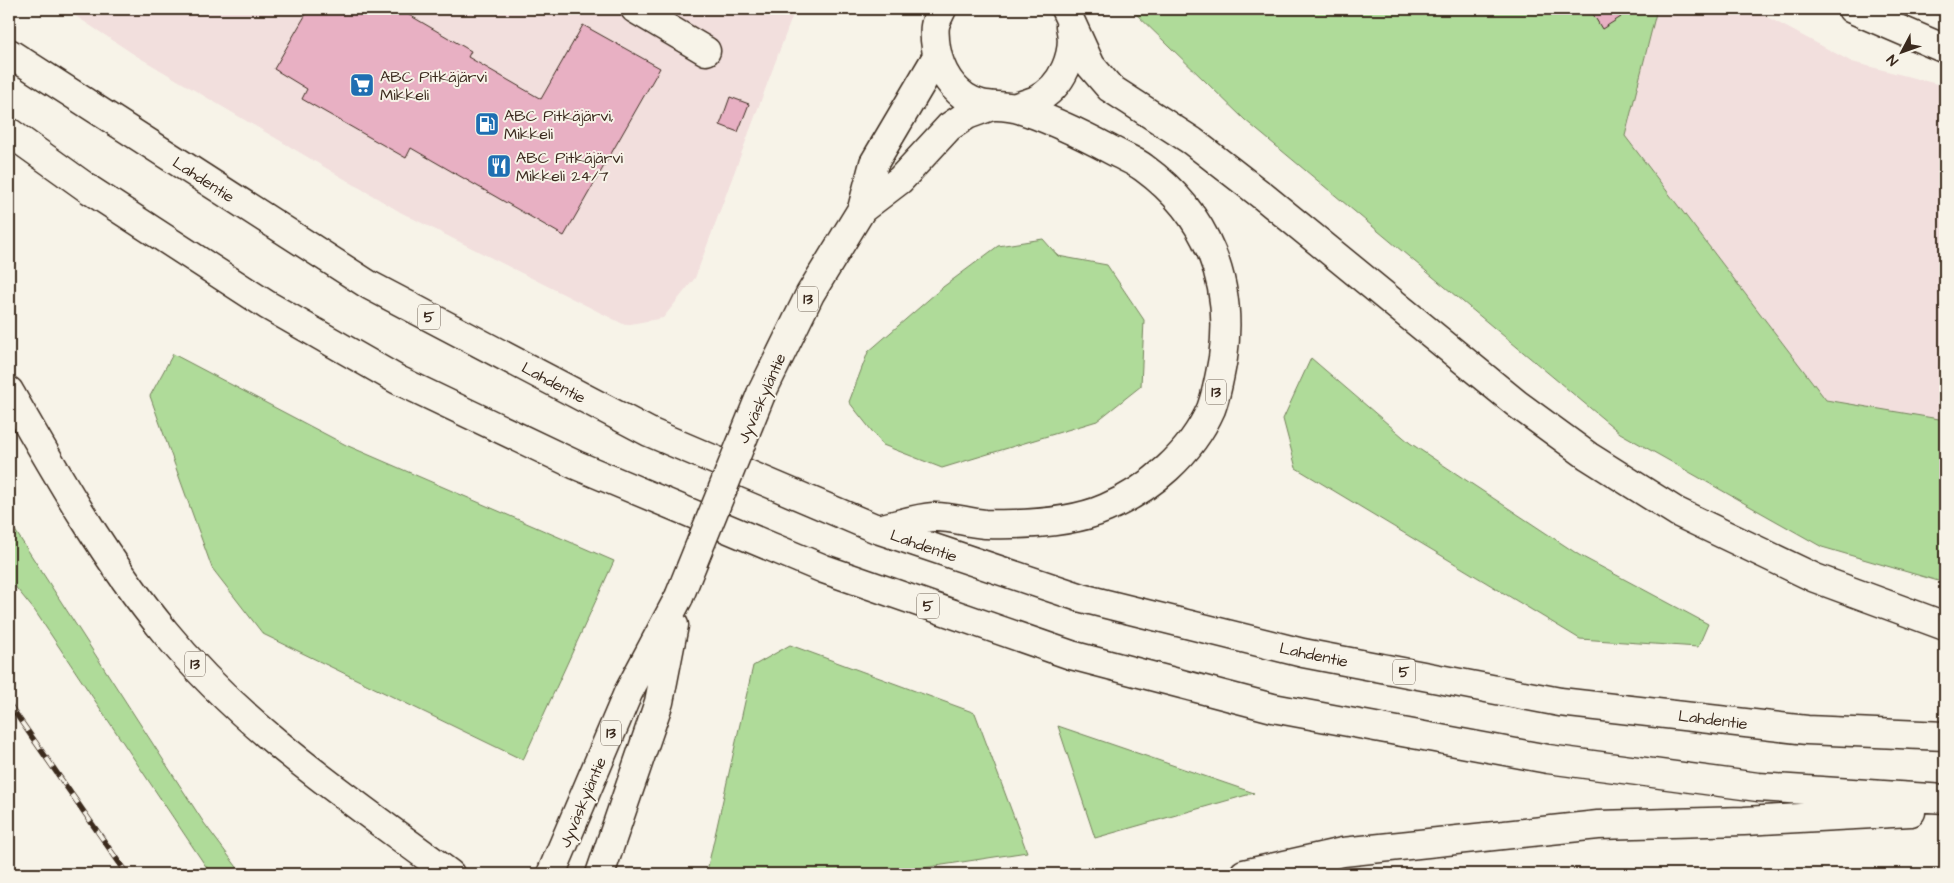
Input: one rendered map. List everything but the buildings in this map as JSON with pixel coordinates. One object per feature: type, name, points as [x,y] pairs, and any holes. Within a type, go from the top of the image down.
[{"type":"main road","points":[[635,9],[706,51]]},
{"type":"main road","points":[[1852,9],[1945,49]]},
{"type":"main road","points":[[1066,10],[1079,44],[1091,66],[1110,88],[1192,141],[1257,191],[1518,404],[1588,456],[1677,512],[1815,578],[1945,626]]},
{"type":"main road","name":"Jyväskyläntie","points":[[862,209],[900,180],[949,127],[967,115],[1037,99],[1057,83],[1069,61],[1073,36],[1066,10]]},
{"type":"main road","points":[[937,15],[936,58],[947,80],[966,97],[1001,107]]},
{"type":"main road","name":"Lahdentie","points":[[9,53],[369,285],[649,432],[877,530],[1082,598],[1312,655],[1560,702],[1807,730],[1945,736]]},
{"type":"main road","name":"Jyväskyläntie","points":[[551,874],[628,693],[679,597],[761,394],[810,294],[862,209],[874,163],[936,58]]},
{"type":"main road","name":"13","points":[[877,530],[933,517],[984,524],[1033,523],[1067,519],[1104,509],[1134,494],[1167,469],[1193,440],[1211,408],[1220,376],[1226,335],[1225,300],[1216,262],[1200,227],[1171,190],[1143,167],[1090,139],[1054,123],[1001,107]]},
{"type":"main road","name":"5","points":[[9,132],[90,190],[267,305],[398,380],[576,465],[824,570],[1071,655],[1273,708],[1548,759],[1758,787],[1945,799]]},
{"type":"main road","name":"13","points":[[9,390],[70,496],[117,568],[165,633],[222,694],[287,753],[450,874]]},
{"type":"main road","name":"Jyväskyläntie","points":[[600,874],[659,702],[679,597]]},
{"type":"main road","points":[[1244,874],[1343,852],[1598,825],[1744,822],[1945,810]]},
{"type":"shaded area","points":[[65,9],[795,9],[695,278],[663,318],[625,325],[402,213],[135,55]]},
{"type":"shaded area","points":[[1657,9],[1752,9],[1852,62],[1945,86],[1945,424],[1826,400],[1625,136]]},
{"type":"green space","points":[[1131,9],[1657,9],[1625,136],[1826,400],[1945,420],[1945,583],[1822,547],[1620,433],[1245,120]]},
{"type":"green space","points":[[1043,239],[1058,256],[1107,265],[1144,320],[1141,386],[1097,421],[942,468],[883,445],[849,402],[868,352],[943,287],[998,246]]},
{"type":"green space","points":[[173,354],[346,445],[614,561],[523,760],[263,634],[212,568],[150,396]]},
{"type":"green space","points":[[1311,358],[1410,443],[1579,555],[1708,624],[1698,647],[1580,639],[1296,468],[1283,419]]},
{"type":"green space","points":[[9,521],[204,823],[242,874],[211,874],[35,611],[9,579]]},
{"type":"green space","points":[[790,645],[975,713],[1027,852],[884,874],[715,874],[707,871],[753,666]]},
{"type":"green space","points":[[1058,726],[1254,793],[1095,838]]},
{"type":"railway","points":[[9,704],[127,874]]},
{"type":"place","name":"ABC Pitkäjärvi Mikkeli","points":[[362,85]]},
{"type":"place","name":"ABC Pitkäjärvi, Mikkeli","points":[[487,124]]},
{"type":"place","name":"ABC Pitkäjärvi Mikkeli 24/7","points":[[499,166]]}]
